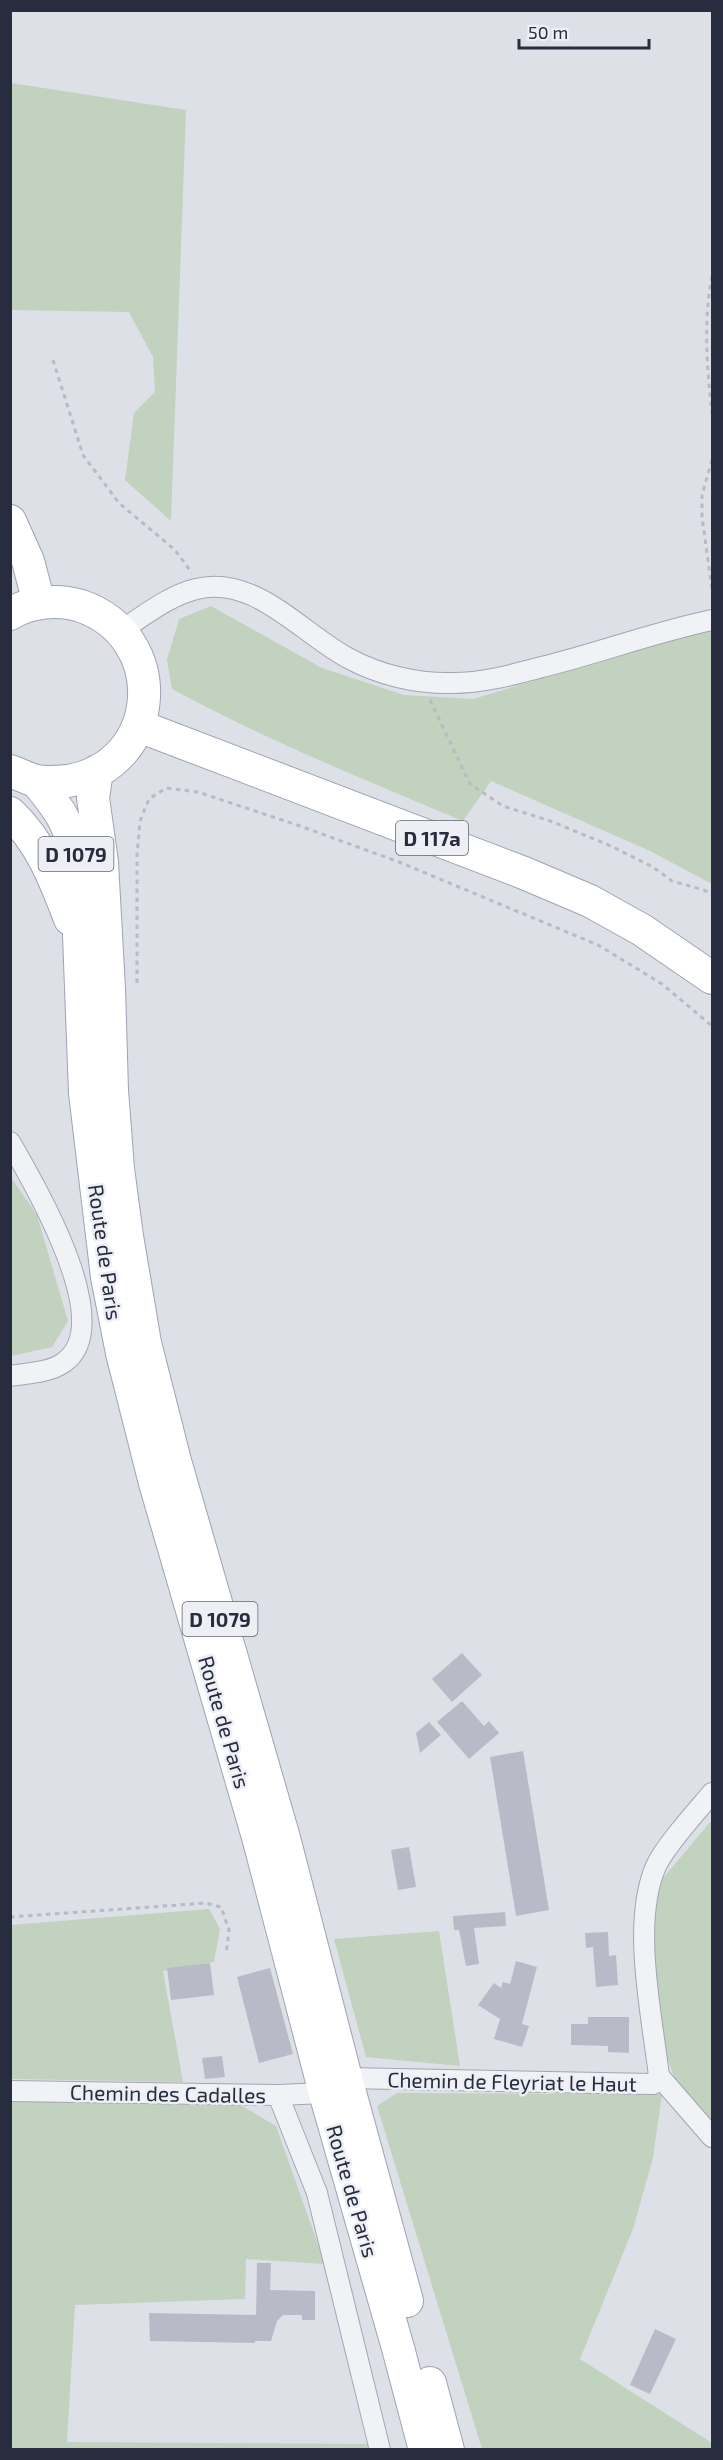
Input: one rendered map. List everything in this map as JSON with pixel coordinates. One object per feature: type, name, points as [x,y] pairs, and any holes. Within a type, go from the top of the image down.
[{"type":"main road","points":[[10,521],[28,561],[25,609],[56,602],[74,604],[107,619],[120,631],[136,655],[144,682],[143,707],[139,726],[118,756],[97,771],[80,779],[57,782],[23,776]]},
{"type":"main road","name":"D 117a","points":[[139,726],[524,873],[590,901],[642,930],[712,978]]},
{"type":"main road","name":"Route de Paris","points":[[97,771],[93,798],[102,862],[116,1146],[127,1236],[145,1343],[178,1471],[284,1838],[335,2086],[425,2450]]},
{"type":"main road","name":"Route de Paris","points":[[23,776],[60,810],[70,829],[76,856],[85,1093],[108,1276],[122,1353],[155,1483],[258,1837],[448,2450]]},
{"type":"main road","points":[[10,813],[23,825],[40,850],[55,879],[78,939]]},
{"type":"street","points":[[120,631],[178,595],[218,586],[241,591],[267,603],[348,658],[369,668],[421,682],[453,683],[495,679],[712,620]]},
{"type":"street","points":[[10,1142],[60,1236],[73,1270],[82,1318],[81,1334],[75,1349],[65,1362],[50,1370],[10,1376]]},
{"type":"street","name":"Chemin de Fleyriat le Haut","points":[[335,2086],[653,2084],[659,2076],[646,1964],[644,1907],[656,1865],[712,1793]]},
{"type":"street","points":[[659,2076],[712,2137]]},
{"type":"street","name":"Chemin des Cadalles","points":[[10,2091],[278,2095],[335,2086]]},
{"type":"street","points":[[278,2095],[317,2193],[380,2450]]},
{"type":"path","points":[[712,276],[706,320],[707,372],[712,414]]},
{"type":"path","points":[[53,360],[83,455],[119,503],[175,550],[191,568],[197,589]]},
{"type":"path","points":[[712,460],[702,495],[702,517],[712,589]]},
{"type":"path","points":[[421,682],[470,784],[503,806],[553,822],[611,846],[653,867],[672,881],[704,890],[712,895]]},
{"type":"path","points":[[137,983],[137,855],[140,821],[149,799],[166,788],[198,792],[300,826],[399,862],[598,945],[662,984],[712,1026]]},
{"type":"path","points":[[10,1917],[206,1903],[221,1907],[229,1930],[226,1954]]},
{"type":"green space","points":[[11,83],[186,110],[171,521],[125,480],[134,413],[155,392],[153,357],[129,312],[11,310]]},
{"type":"green space","points":[[211,606],[322,668],[404,695],[473,699],[690,634],[712,630],[712,884],[650,851],[491,781],[463,821],[280,742],[172,689],[167,660],[179,619]]},
{"type":"green space","points":[[10,1176],[37,1215],[68,1321],[52,1347],[11,1356]]},
{"type":"green space","points":[[712,1820],[712,2130],[677,2086],[661,2039],[653,1959],[652,1917],[663,1878]]},
{"type":"green space","points":[[209,1909],[220,1929],[214,1962],[163,1971],[183,2082],[11,2079],[11,1925]]},
{"type":"green space","points":[[439,1931],[460,2066],[366,2057],[334,1939]]},
{"type":"green space","points":[[397,2093],[662,2094],[653,2158],[633,2229],[580,2359],[712,2443],[712,2449],[482,2449],[377,2106]]},
{"type":"green space","points":[[11,2099],[239,2104],[276,2126],[325,2264],[246,2259],[245,2299],[75,2305],[67,2442],[372,2444],[373,2449],[11,2450]]},
{"type":"building","points":[[462,1653],[482,1675],[452,1702],[432,1679]]},
{"type":"building","points":[[462,1701],[484,1726],[489,1721],[499,1733],[469,1759],[437,1722]]},
{"type":"building","points":[[429,1722],[441,1735],[420,1753],[416,1733]]},
{"type":"building","points":[[523,1751],[549,1910],[516,1916],[490,1757]]},
{"type":"building","points":[[409,1847],[416,1887],[398,1890],[391,1850]]},
{"type":"building","points":[[505,1912],[506,1926],[474,1928],[479,1964],[466,1966],[459,1930],[454,1930],[453,1916]]},
{"type":"building","points":[[608,1932],[609,1956],[616,1955],[618,1985],[596,1987],[593,1947],[586,1948],[585,1933]]},
{"type":"building","points":[[516,1961],[537,1967],[522,2024],[529,2026],[522,2047],[494,2039],[500,2019],[478,2005],[494,1983],[501,1988],[503,1982],[510,1984]]},
{"type":"building","points":[[210,1963],[214,1995],[171,2000],[167,1968]]},
{"type":"building","points":[[270,1968],[293,2054],[259,2063],[237,1977]]},
{"type":"building","points":[[588,2017],[629,2017],[629,2053],[608,2052],[608,2046],[571,2045],[571,2024],[588,2024]]},
{"type":"building","points":[[222,2056],[225,2077],[205,2079],[202,2058]]},
{"type":"building","points":[[257,2263],[271,2263],[270,2290],[315,2291],[315,2320],[302,2320],[302,2315],[283,2315],[277,2321],[271,2341],[255,2341],[255,2343],[150,2341],[149,2313],[256,2315]]},
{"type":"building","points":[[655,2329],[676,2339],[650,2394],[630,2385]]}]
